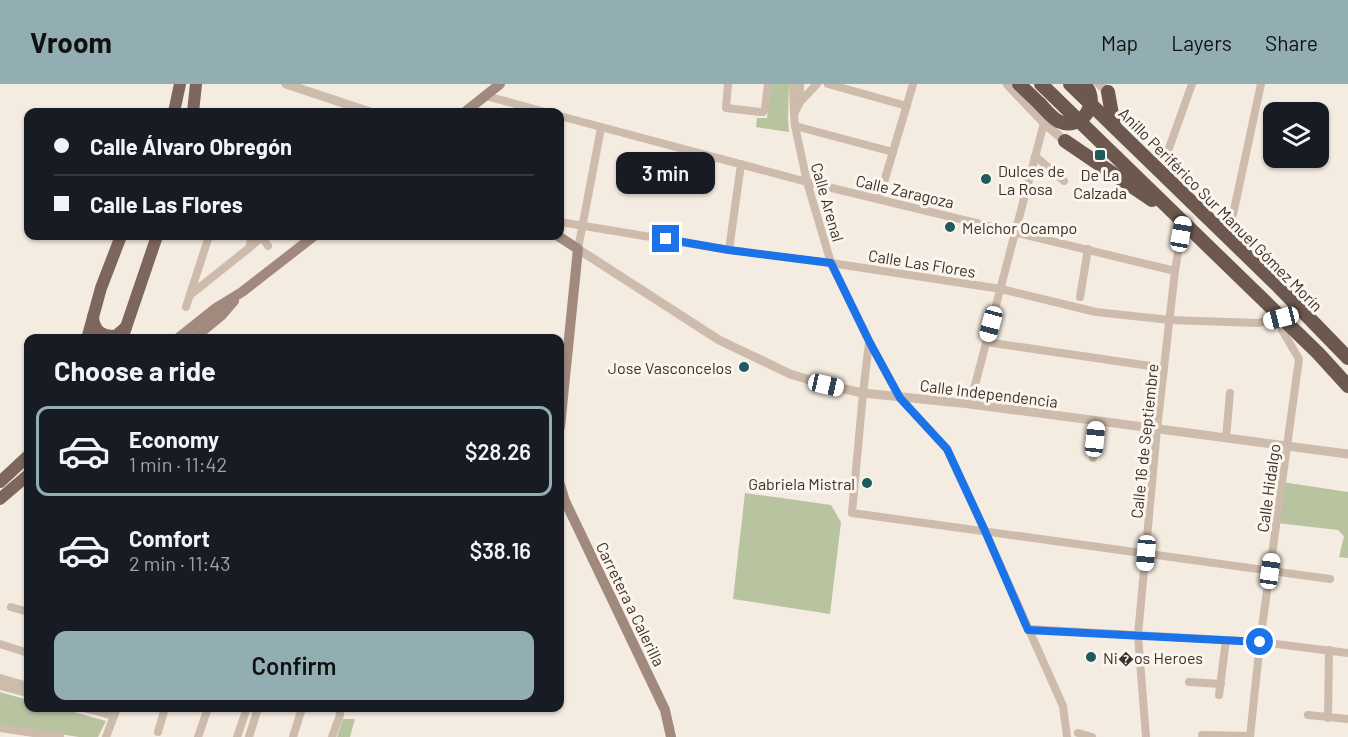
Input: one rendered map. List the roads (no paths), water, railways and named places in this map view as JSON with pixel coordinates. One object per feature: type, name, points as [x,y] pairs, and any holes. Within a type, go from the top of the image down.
[{"type":"highway","points":[[1019,84],[1059,121],[1071,123],[1085,116],[1090,105],[1090,94],[1084,84]]},
{"type":"highway","name":"Anillo Periférico Sur Manuel Gómez Morín","points":[[1041,84],[1318,353],[1348,386]]},
{"type":"highway","name":"Anillo Periférico Sur Manuel Gómez Morín","points":[[1070,84],[1348,358]]},
{"type":"highway","points":[[1107,87],[1114,126]]},
{"type":"highway","points":[[1065,141],[1183,221]]},
{"type":"main road","points":[[175,108],[180,84]]},
{"type":"main road","points":[[193,108],[196,84]]},
{"type":"main road","points":[[470,108],[500,84]]},
{"type":"main road","points":[[88,334],[101,288],[119,240]]},
{"type":"main road","points":[[124,333],[156,240]]},
{"type":"main road","points":[[183,334],[309,240]]},
{"type":"main road","name":"Calle Independencia","points":[[564,240],[578,249]]},
{"type":"main road","points":[[564,387],[578,249]]},
{"type":"main road","points":[[200,334],[221,316],[242,292]]},
{"type":"main road","points":[[93,316],[95,328],[101,334]]},
{"type":"main road","points":[[0,482],[24,460]]},
{"type":"main road","points":[[0,499],[24,478]]},
{"type":"main road","name":"Carretera a Calerilla","points":[[564,498],[664,710],[671,737]]},
{"type":"street","points":[[286,84],[358,108]]},
{"type":"street","points":[[728,84],[726,108],[760,112],[765,109],[768,84]]},
{"type":"street","name":"Calle Arenal","points":[[793,84],[795,126],[807,182],[831,263],[900,398],[947,449],[1063,706],[1067,737]]},
{"type":"street","points":[[800,84],[800,102]]},
{"type":"street","points":[[794,114],[800,102],[817,84]]},
{"type":"street","points":[[828,84],[907,106]]},
{"type":"street","points":[[879,199],[914,84]]},
{"type":"street","points":[[1007,84],[1044,123],[1065,141]]},
{"type":"street","points":[[1168,151],[1192,84]]},
{"type":"street","points":[[1228,238],[1261,84]]},
{"type":"street","points":[[486,96],[530,108]]},
{"type":"street","name":"Calle Zaragoza","points":[[564,117],[807,182],[1175,271]]},
{"type":"street","points":[[970,404],[1044,123]]},
{"type":"street","points":[[795,126],[893,152]]},
{"type":"street","points":[[578,249],[601,128]]},
{"type":"street","points":[[1035,156],[1064,182]]},
{"type":"street","points":[[729,250],[741,164]]},
{"type":"street","name":"Calle 16 de Septiembre","points":[[1146,737],[1138,635],[1157,429],[1183,221]]},
{"type":"street","name":"Calle Las Flores","points":[[564,223],[729,250],[1001,289],[1095,312],[1170,320],[1258,323],[1281,318]]},
{"type":"street","points":[[186,307],[208,240]]},
{"type":"street","points":[[249,248],[251,240]]},
{"type":"street","points":[[190,295],[258,240]]},
{"type":"street","points":[[264,240],[268,246]]},
{"type":"street","name":"Calle Independencia","points":[[578,249],[719,340],[790,374],[826,385],[900,398],[970,404],[1348,454]]},
{"type":"street","points":[[1080,297],[1088,249]]},
{"type":"street","points":[[199,266],[202,271],[214,276]]},
{"type":"street","name":"Calle Hidalgo","points":[[1250,736],[1260,642],[1299,359],[1282,330],[1281,318]]},
{"type":"street","points":[[986,342],[1164,368]]},
{"type":"street","points":[[870,343],[852,513],[1330,579]]},
{"type":"street","points":[[1226,438],[1230,393]]},
{"type":"street","points":[[1093,458],[1097,421]]},
{"type":"street","points":[[10,607],[24,611]]},
{"type":"street","points":[[1028,630],[1260,642],[1348,652]]},
{"type":"street","points":[[1219,695],[1226,640]]},
{"type":"street","points":[[0,644],[24,651]]},
{"type":"street","points":[[1328,718],[1329,650]]},
{"type":"street","points":[[0,678],[24,685]]},
{"type":"street","points":[[1189,682],[1221,684]]},
{"type":"street","points":[[0,686],[24,692]]},
{"type":"street","points":[[107,737],[114,712]]},
{"type":"street","points":[[158,732],[164,712]]},
{"type":"street","points":[[198,737],[207,712]]},
{"type":"street","points":[[237,737],[246,712]]},
{"type":"street","points":[[249,737],[257,712]]},
{"type":"street","points":[[293,737],[301,712]]},
{"type":"street","points":[[332,737],[340,712]]},
{"type":"street","points":[[1308,715],[1348,719]]},
{"type":"street","points":[[0,728],[33,735],[60,737]]},
{"type":"street","points":[[1078,733],[1092,737]]},
{"type":"street","points":[[1202,735],[1250,736]]},
{"type":"place","name":"De La Calzada","points":[[1100,155]]},
{"type":"place","name":"Dulces de La Rosa","points":[[986,179]]},
{"type":"place","name":"Melchor Ocampo","points":[[950,227]]},
{"type":"place","name":"Jose Vasconcelos","points":[[744,367]]},
{"type":"place","name":"Gabriela Mistral","points":[[867,483]]},
{"type":"place","name":"Ni�os Heroes","points":[[1091,657]]}]
